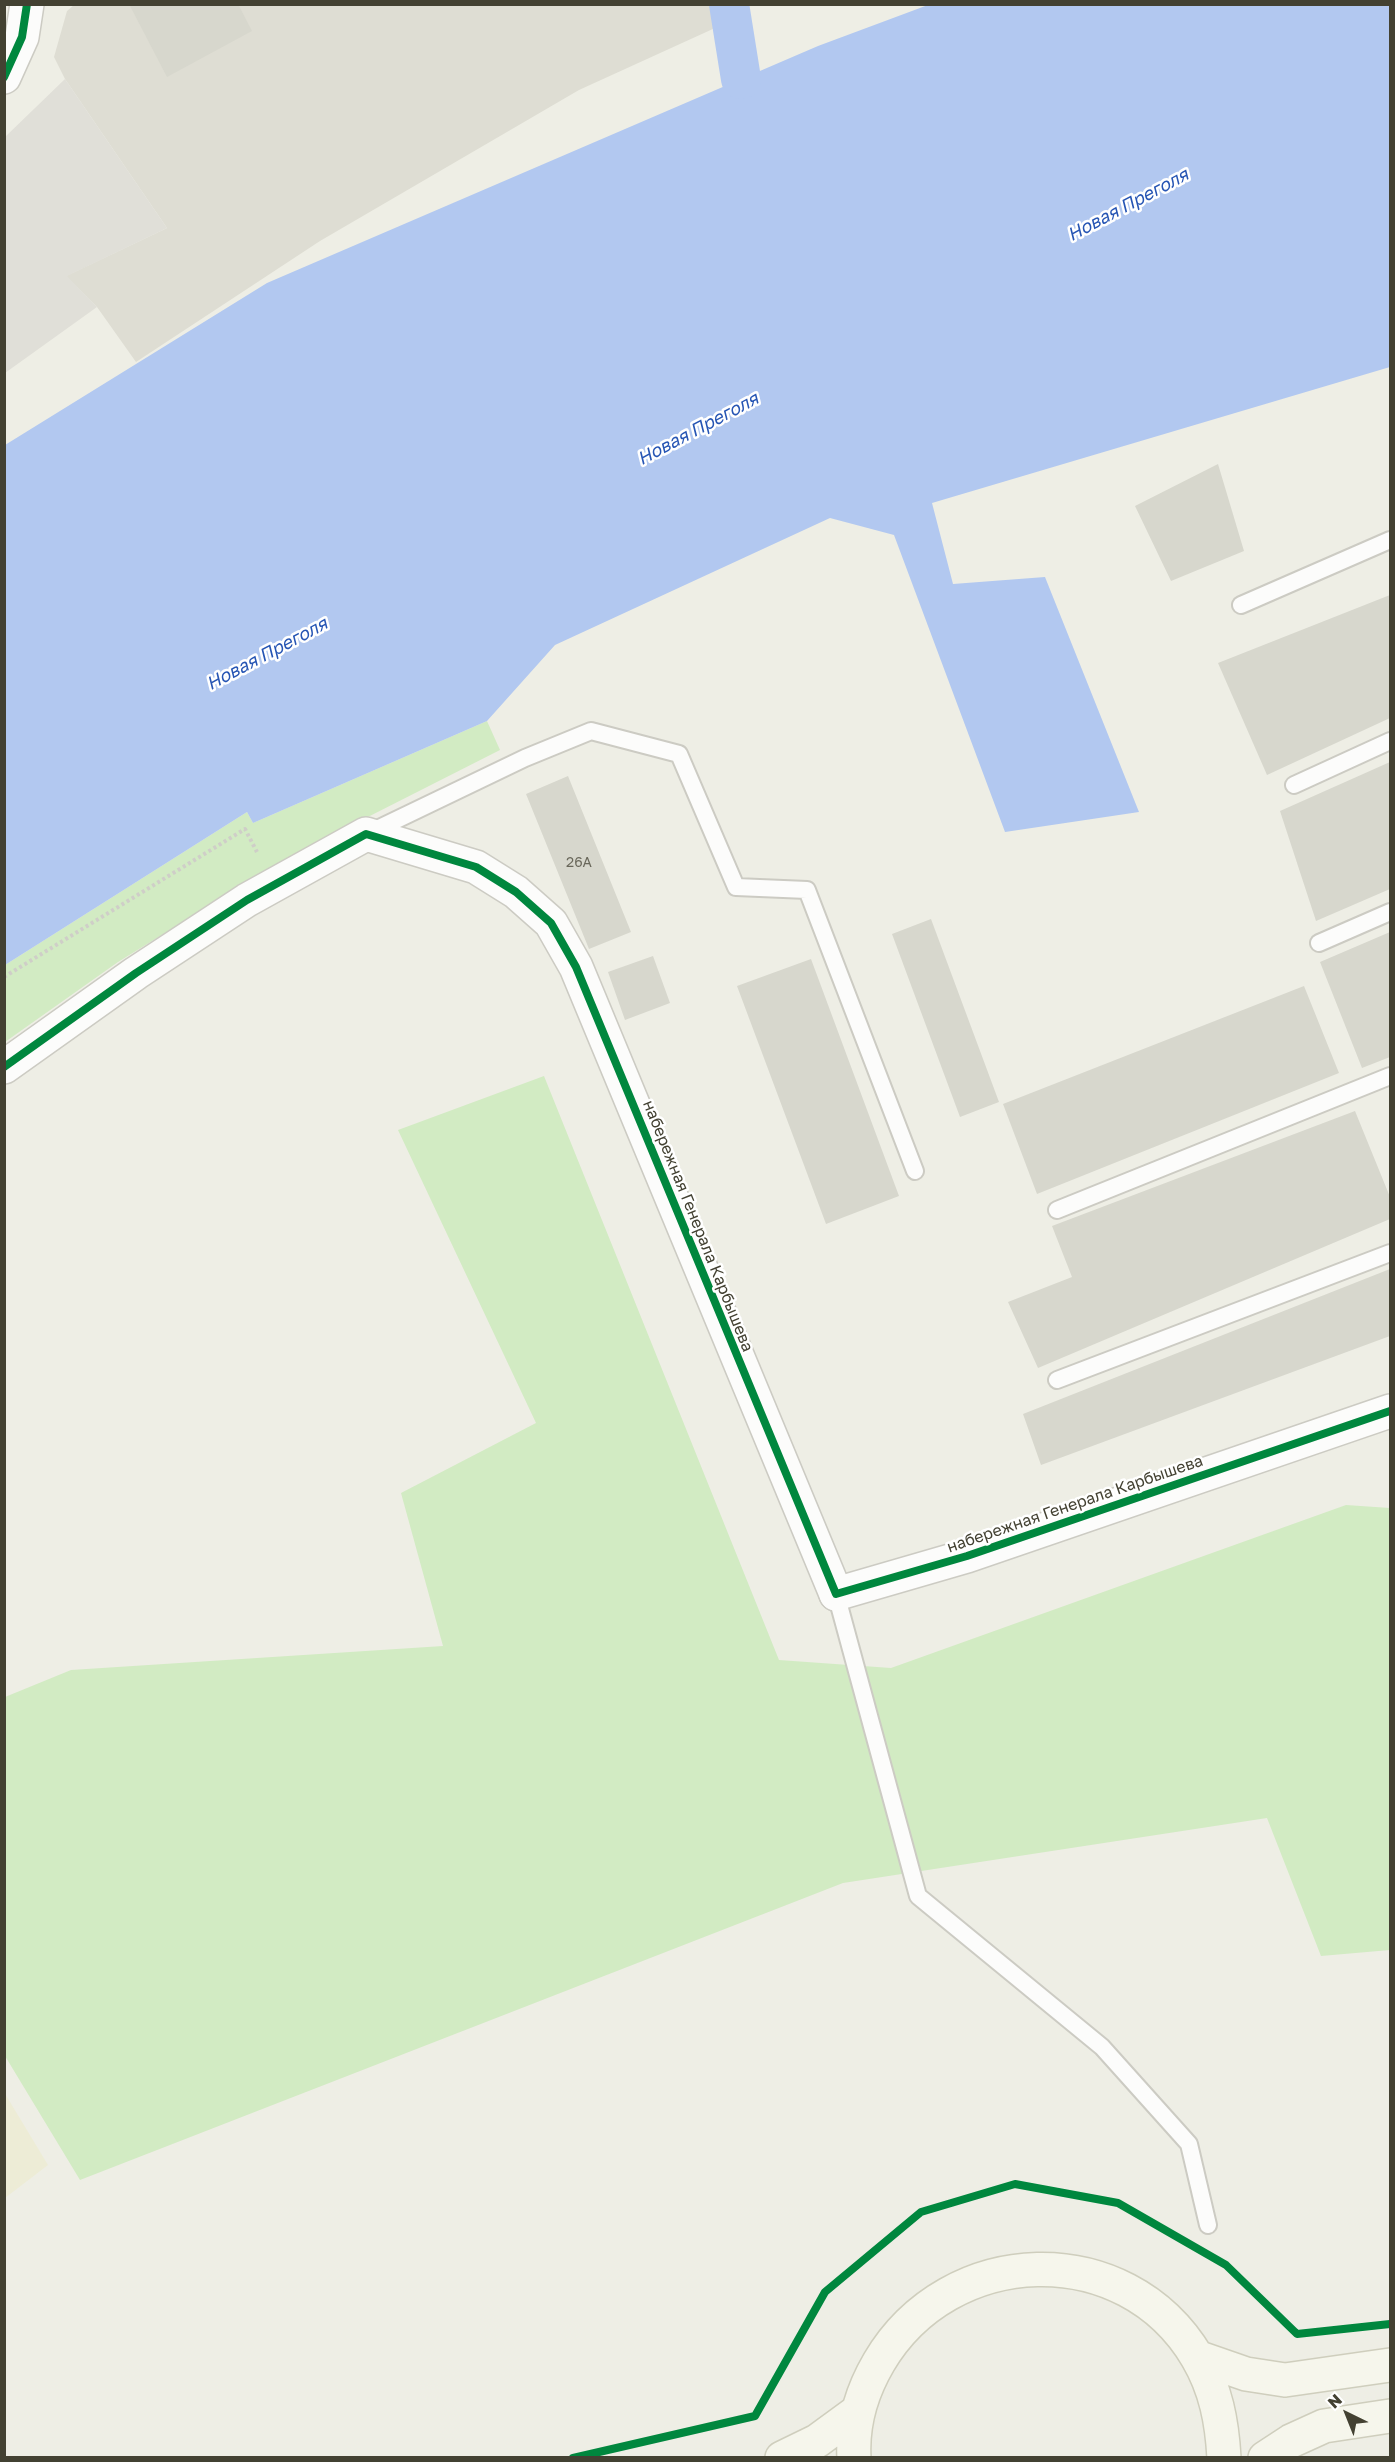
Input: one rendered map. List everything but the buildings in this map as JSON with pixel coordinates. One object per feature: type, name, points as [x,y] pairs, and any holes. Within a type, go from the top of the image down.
[{"type":"main road","points":[[854,2457],[858,2411],[870,2377],[889,2345],[913,2318],[950,2292],[975,2280],[1010,2271],[1055,2270],[1082,2274],[1117,2286],[1148,2304],[1175,2328],[1197,2357],[1213,2390],[1222,2425],[1224,2457]]},
{"type":"main road","points":[[1197,2357],[1246,2374],[1285,2380],[1390,2365]]},
{"type":"main road","points":[[782,2457],[817,2441],[858,2411]]},
{"type":"main road","points":[[1265,2457],[1291,2440],[1324,2426],[1390,2416]]},
{"type":"street","points":[[4,77],[22,37],[27,4]]},
{"type":"street","points":[[4,1067],[136,973],[247,900],[366,834]]},
{"type":"street","name":"набережная Генерала Карбышева","points":[[366,834],[476,867],[516,892],[551,923],[576,967],[836,1594],[967,1556],[1390,1411]]},
{"type":"lane","points":[[1241,605],[1390,540]]},
{"type":"lane","points":[[366,834],[525,758],[591,731],[679,754],[736,887],[807,890],[915,1171]]},
{"type":"lane","points":[[1294,785],[1390,741]]},
{"type":"lane","points":[[1319,943],[1390,912]]},
{"type":"lane","points":[[1057,1210],[1390,1076]]},
{"type":"lane","points":[[1057,1380],[1390,1253]]},
{"type":"lane","points":[[836,1594],[918,1896],[1102,2047],[1189,2144],[1208,2225]]},
{"type":"path","points":[[4,977],[245,829],[258,853],[304,867]]},
{"type":"shaded area","points":[[721,4],[726,23],[579,90],[320,241],[136,362],[97,307],[66,276],[167,228],[65,79],[54,57],[67,11],[74,5]]},
{"type":"shaded area","points":[[65,79],[167,228],[67,276],[97,307],[5,373],[5,137]]},
{"type":"shaded area","points":[[4,2092],[48,2165],[5,2198],[4,2198]]},
{"type":"green space","points":[[487,721],[500,750],[283,860],[118,962],[5,1042],[5,965],[247,812],[253,823]]},
{"type":"green space","points":[[544,1076],[779,1660],[891,1668],[1346,1505],[1390,1508],[1390,1950],[1321,1956],[1267,1818],[843,1883],[80,2180],[5,2056],[5,1697],[71,1670],[443,1646],[401,1493],[536,1423],[398,1130]]},
{"type":"water","name":"Новая Преголя","points":[[928,5],[1390,5],[1390,367],[932,503],[953,584],[1045,577],[1139,812],[1005,832],[894,535],[830,518],[555,645],[487,721],[253,823],[247,812],[5,965],[5,445],[267,283],[818,46]]},
{"type":"waterway","points":[[729,4],[741,79]]},
{"type":"cycle path","points":[[4,77],[22,37],[27,4]]},
{"type":"cycle path","points":[[4,1067],[136,973],[247,900],[366,834],[476,867],[516,892],[551,923],[576,967],[836,1594],[967,1556],[1390,1411]]},
{"type":"cycle path","points":[[573,2458],[755,2416],[825,2292],[921,2212],[1015,2184],[1118,2203],[1226,2265],[1297,2334],[1390,2324]]}]
